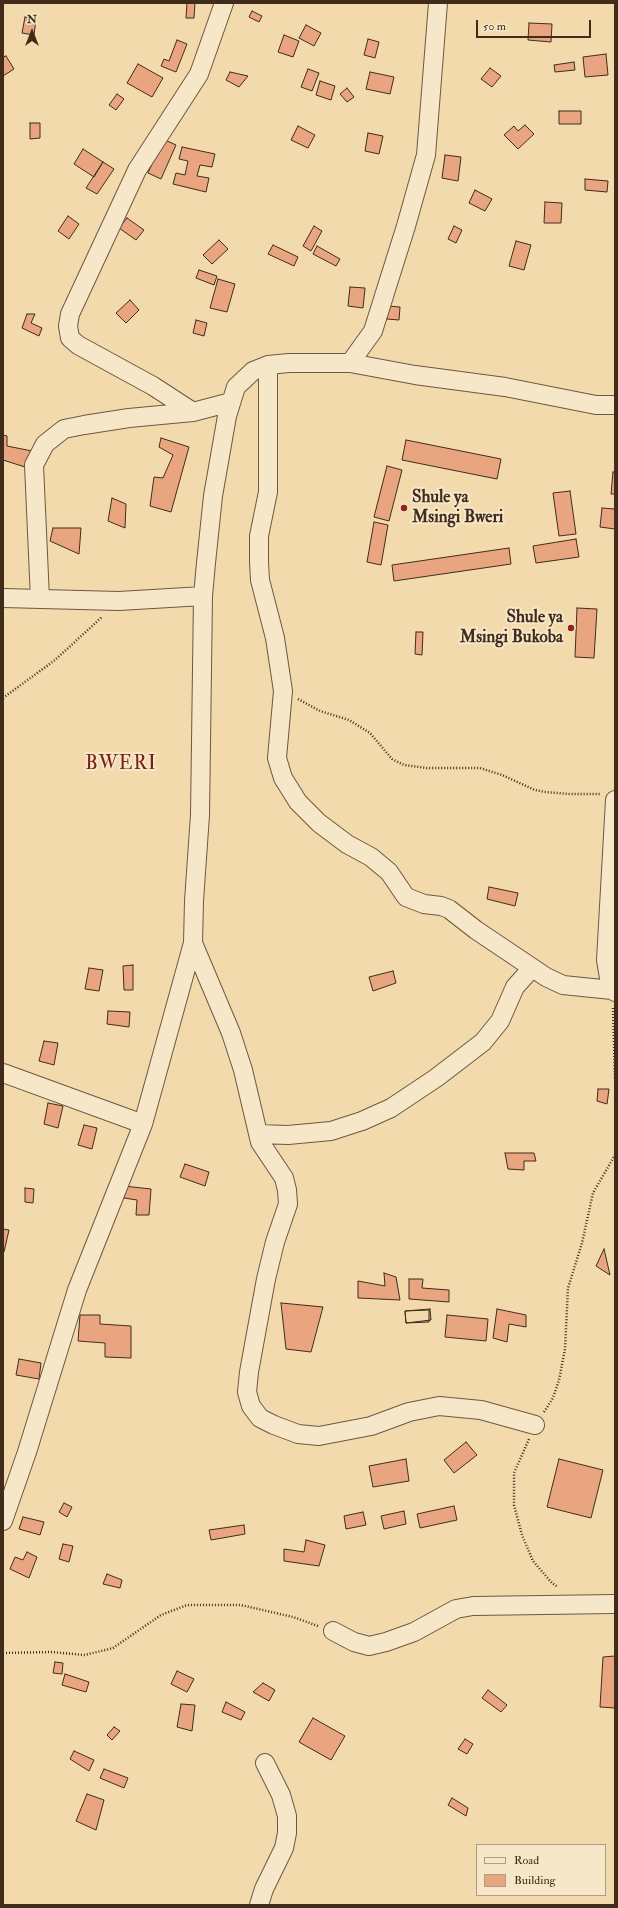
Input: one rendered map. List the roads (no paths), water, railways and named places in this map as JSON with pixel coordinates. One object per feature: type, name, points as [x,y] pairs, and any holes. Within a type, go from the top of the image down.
[{"type":"street","points":[[193,412],[153,386],[78,345],[70,338],[68,326],[70,314],[137,170],[199,74],[224,3]]},
{"type":"street","points":[[350,363],[373,331],[406,226],[426,155],[438,3]]},
{"type":"street","points":[[3,1521],[27,1452],[77,1290],[142,1124],[193,942],[194,901],[200,815],[203,596],[213,496],[231,402],[236,387],[253,371],[268,365],[289,363],[350,363],[415,375],[505,387],[596,405],[615,405]]},
{"type":"street","points":[[268,365],[268,492],[259,536],[260,580],[275,638],[283,691],[277,758],[282,778],[298,802],[319,823],[347,844],[371,857],[389,872],[398,888],[406,897],[424,904],[449,909],[476,930],[532,968],[562,985],[614,991],[606,960],[612,797]]},
{"type":"street","points":[[40,599],[34,464],[45,444],[64,429],[84,424],[193,412],[231,402]]},
{"type":"street","points":[[3,598],[119,601],[203,596]]},
{"type":"street","points":[[193,942],[231,1033],[243,1070],[260,1142],[284,1178],[288,1204],[275,1242],[266,1279],[249,1372],[247,1392],[251,1406],[260,1418],[298,1434],[319,1436],[371,1426],[409,1412],[439,1406],[481,1410],[535,1425]]},
{"type":"street","points":[[258,1134],[288,1135],[332,1131],[362,1121],[391,1108],[436,1078],[483,1042],[500,1021],[515,987],[532,968]]},
{"type":"street","points":[[3,1073],[142,1124]]},
{"type":"street","points":[[332,1631],[354,1642],[369,1646],[386,1642],[414,1632],[456,1609],[473,1606],[615,1604]]},
{"type":"street","points":[[260,1905],[264,1889],[284,1848],[287,1833],[287,1816],[281,1795],[265,1762]]},
{"type":"place","name":"Shule ya Msingi Bweri","points":[[404,508]]},
{"type":"place","name":"Shule ya Msingi Bukoba","points":[[571,628]]},
{"type":"district","name":"BWERI","points":[[121,765]]}]
